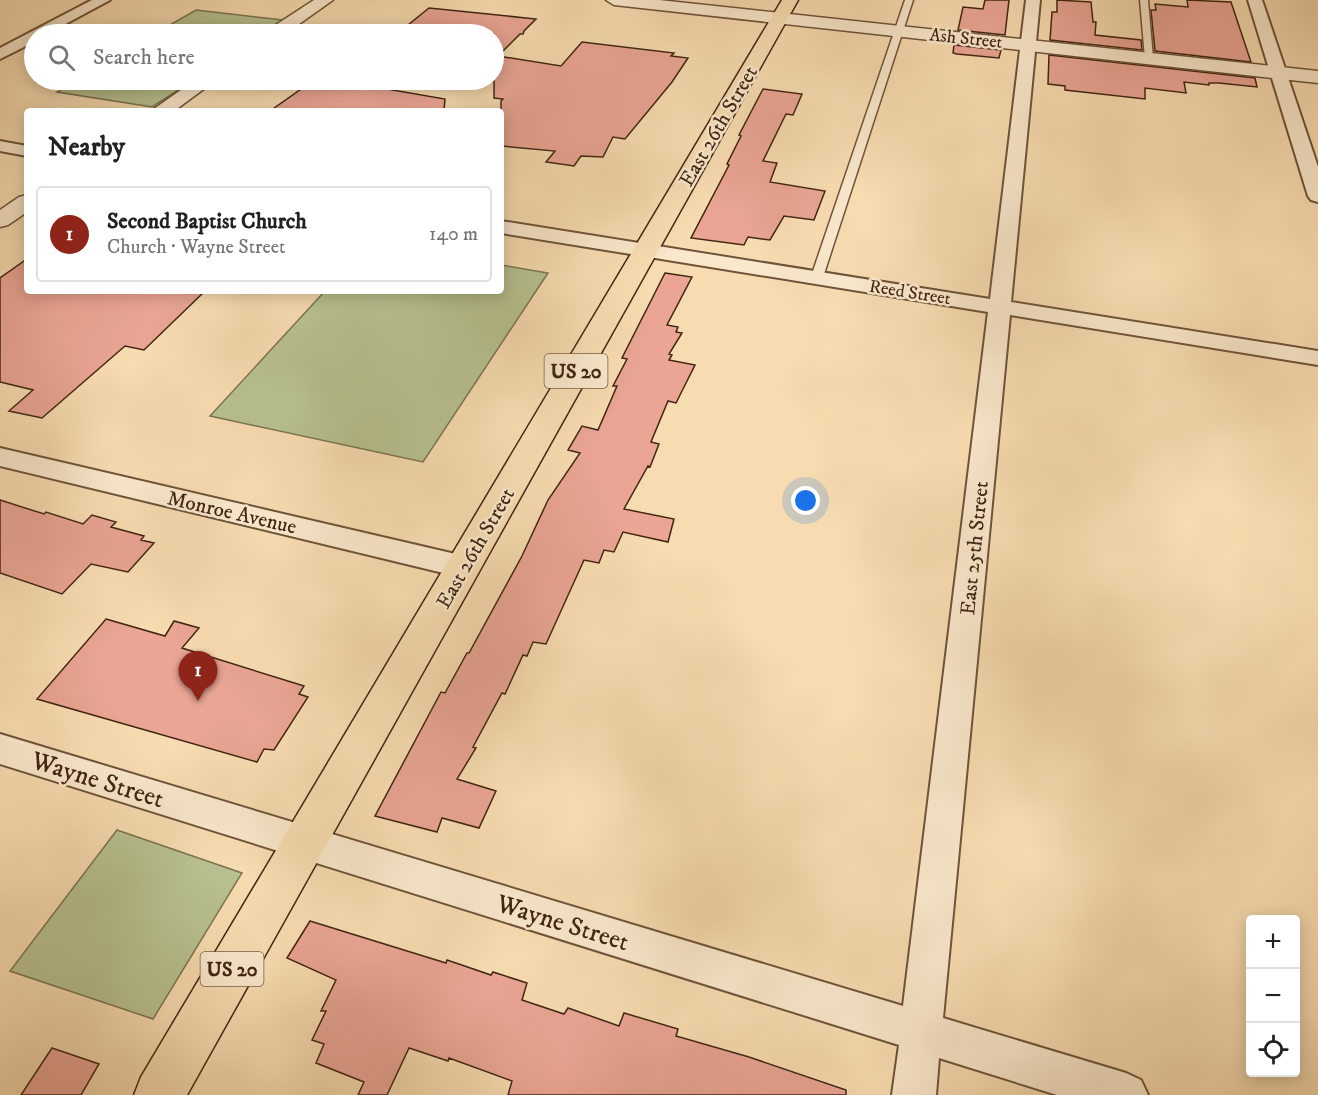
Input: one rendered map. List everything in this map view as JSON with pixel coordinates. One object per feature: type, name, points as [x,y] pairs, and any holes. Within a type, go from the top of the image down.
[{"type":"main road","name":"East 26th Street","points":[[159,1095],[785,9]]},
{"type":"street","points":[[57,24],[103,0]]},
{"type":"street","points":[[289,24],[324,0]]},
{"type":"street","name":"Ash Street","points":[[614,0],[785,9],[898,31],[1318,77]]},
{"type":"street","name":"East 25th Street","points":[[914,1095],[1033,0]]},
{"type":"street","points":[[1255,0],[1318,196]]},
{"type":"street","points":[[0,54],[24,41]]},
{"type":"street","points":[[165,108],[192,90]]},
{"type":"street","points":[[0,146],[24,150]]},
{"type":"street","points":[[0,220],[24,204]]},
{"type":"street","name":"Reed Street","points":[[504,226],[1318,358]]},
{"type":"street","name":"Monroe Avenue","points":[[0,457],[464,567]]},
{"type":"street","name":"Wayne Street","points":[[0,749],[1126,1095]]},
{"type":"lane","points":[[817,278],[909,0]]},
{"type":"lane","points":[[1144,0],[1149,58]]},
{"type":"green space","points":[[196,10],[283,20],[277,24],[172,24]]},
{"type":"green space","points":[[61,90],[178,90],[152,107],[57,92]]},
{"type":"green space","points":[[504,266],[548,273],[423,462],[210,416],[322,294],[504,294]]},
{"type":"green space","points":[[117,830],[242,873],[153,1019],[10,971]]},
{"type":"building","points":[[985,0],[1009,0],[1005,35],[958,30],[963,7],[983,9]]},
{"type":"building","points":[[1057,0],[1091,2],[1093,22],[1096,22],[1095,35],[1141,40],[1142,50],[1050,40],[1052,12],[1057,12]]},
{"type":"building","points":[[1187,0],[1231,2],[1251,62],[1155,51],[1151,10],[1156,10],[1155,4],[1188,7]]},
{"type":"building","points":[[429,8],[536,19],[504,50],[504,24],[409,24]]},
{"type":"building","points":[[582,42],[674,53],[671,56],[688,58],[672,82],[625,139],[613,137],[603,157],[581,156],[574,166],[546,162],[555,151],[504,146],[504,108],[501,108],[503,99],[494,98],[494,90],[504,90],[504,57],[561,66]]},
{"type":"building","points":[[954,45],[1001,50],[999,58],[957,54],[953,53]]},
{"type":"building","points":[[1049,55],[1255,78],[1257,87],[1184,82],[1186,93],[1145,88],[1145,99],[1065,90],[1065,86],[1048,84]]},
{"type":"building","points":[[763,89],[802,94],[793,115],[786,114],[763,161],[777,163],[770,182],[825,191],[814,220],[784,216],[770,240],[748,237],[744,245],[691,238],[729,165],[727,164],[741,136],[739,135]]},
{"type":"building","points":[[300,90],[393,90],[445,99],[444,108],[274,108]]},
{"type":"building","points":[[24,261],[24,294],[202,294],[144,350],[125,346],[42,418],[9,411],[33,390],[0,382],[0,278]]},
{"type":"building","points":[[665,273],[692,277],[667,325],[678,327],[676,332],[682,333],[669,354],[672,355],[669,360],[695,365],[676,403],[668,401],[651,442],[659,444],[650,467],[648,466],[624,509],[674,519],[668,542],[623,532],[614,552],[604,550],[599,563],[584,560],[546,644],[533,642],[527,656],[523,655],[505,694],[502,693],[473,747],[476,748],[457,779],[496,791],[479,828],[442,818],[437,832],[375,816],[441,692],[445,693],[469,653],[522,556],[548,500],[580,453],[568,450],[582,426],[598,430],[617,386],[613,386],[627,359],[622,358]]},
{"type":"building","points":[[0,500],[83,524],[92,515],[116,522],[111,527],[144,536],[141,540],[154,543],[128,572],[91,564],[62,594],[0,573]]},
{"type":"building","points":[[106,619],[165,636],[174,621],[199,628],[182,648],[304,686],[299,694],[308,697],[274,750],[264,749],[257,762],[37,699]]},
{"type":"building","points":[[310,921],[446,963],[447,960],[491,975],[493,972],[527,983],[522,1000],[564,1014],[568,1008],[619,1026],[624,1013],[678,1029],[676,1036],[749,1057],[846,1090],[846,1095],[508,1095],[512,1081],[449,1058],[448,1061],[409,1048],[387,1095],[358,1095],[364,1082],[316,1063],[324,1044],[312,1040],[326,1011],[321,1011],[336,980],[287,958]]},
{"type":"building","points":[[52,1048],[99,1064],[81,1095],[21,1095]]},
{"type":"place","name":"Second Baptist Church","points":[[198,701]]}]
